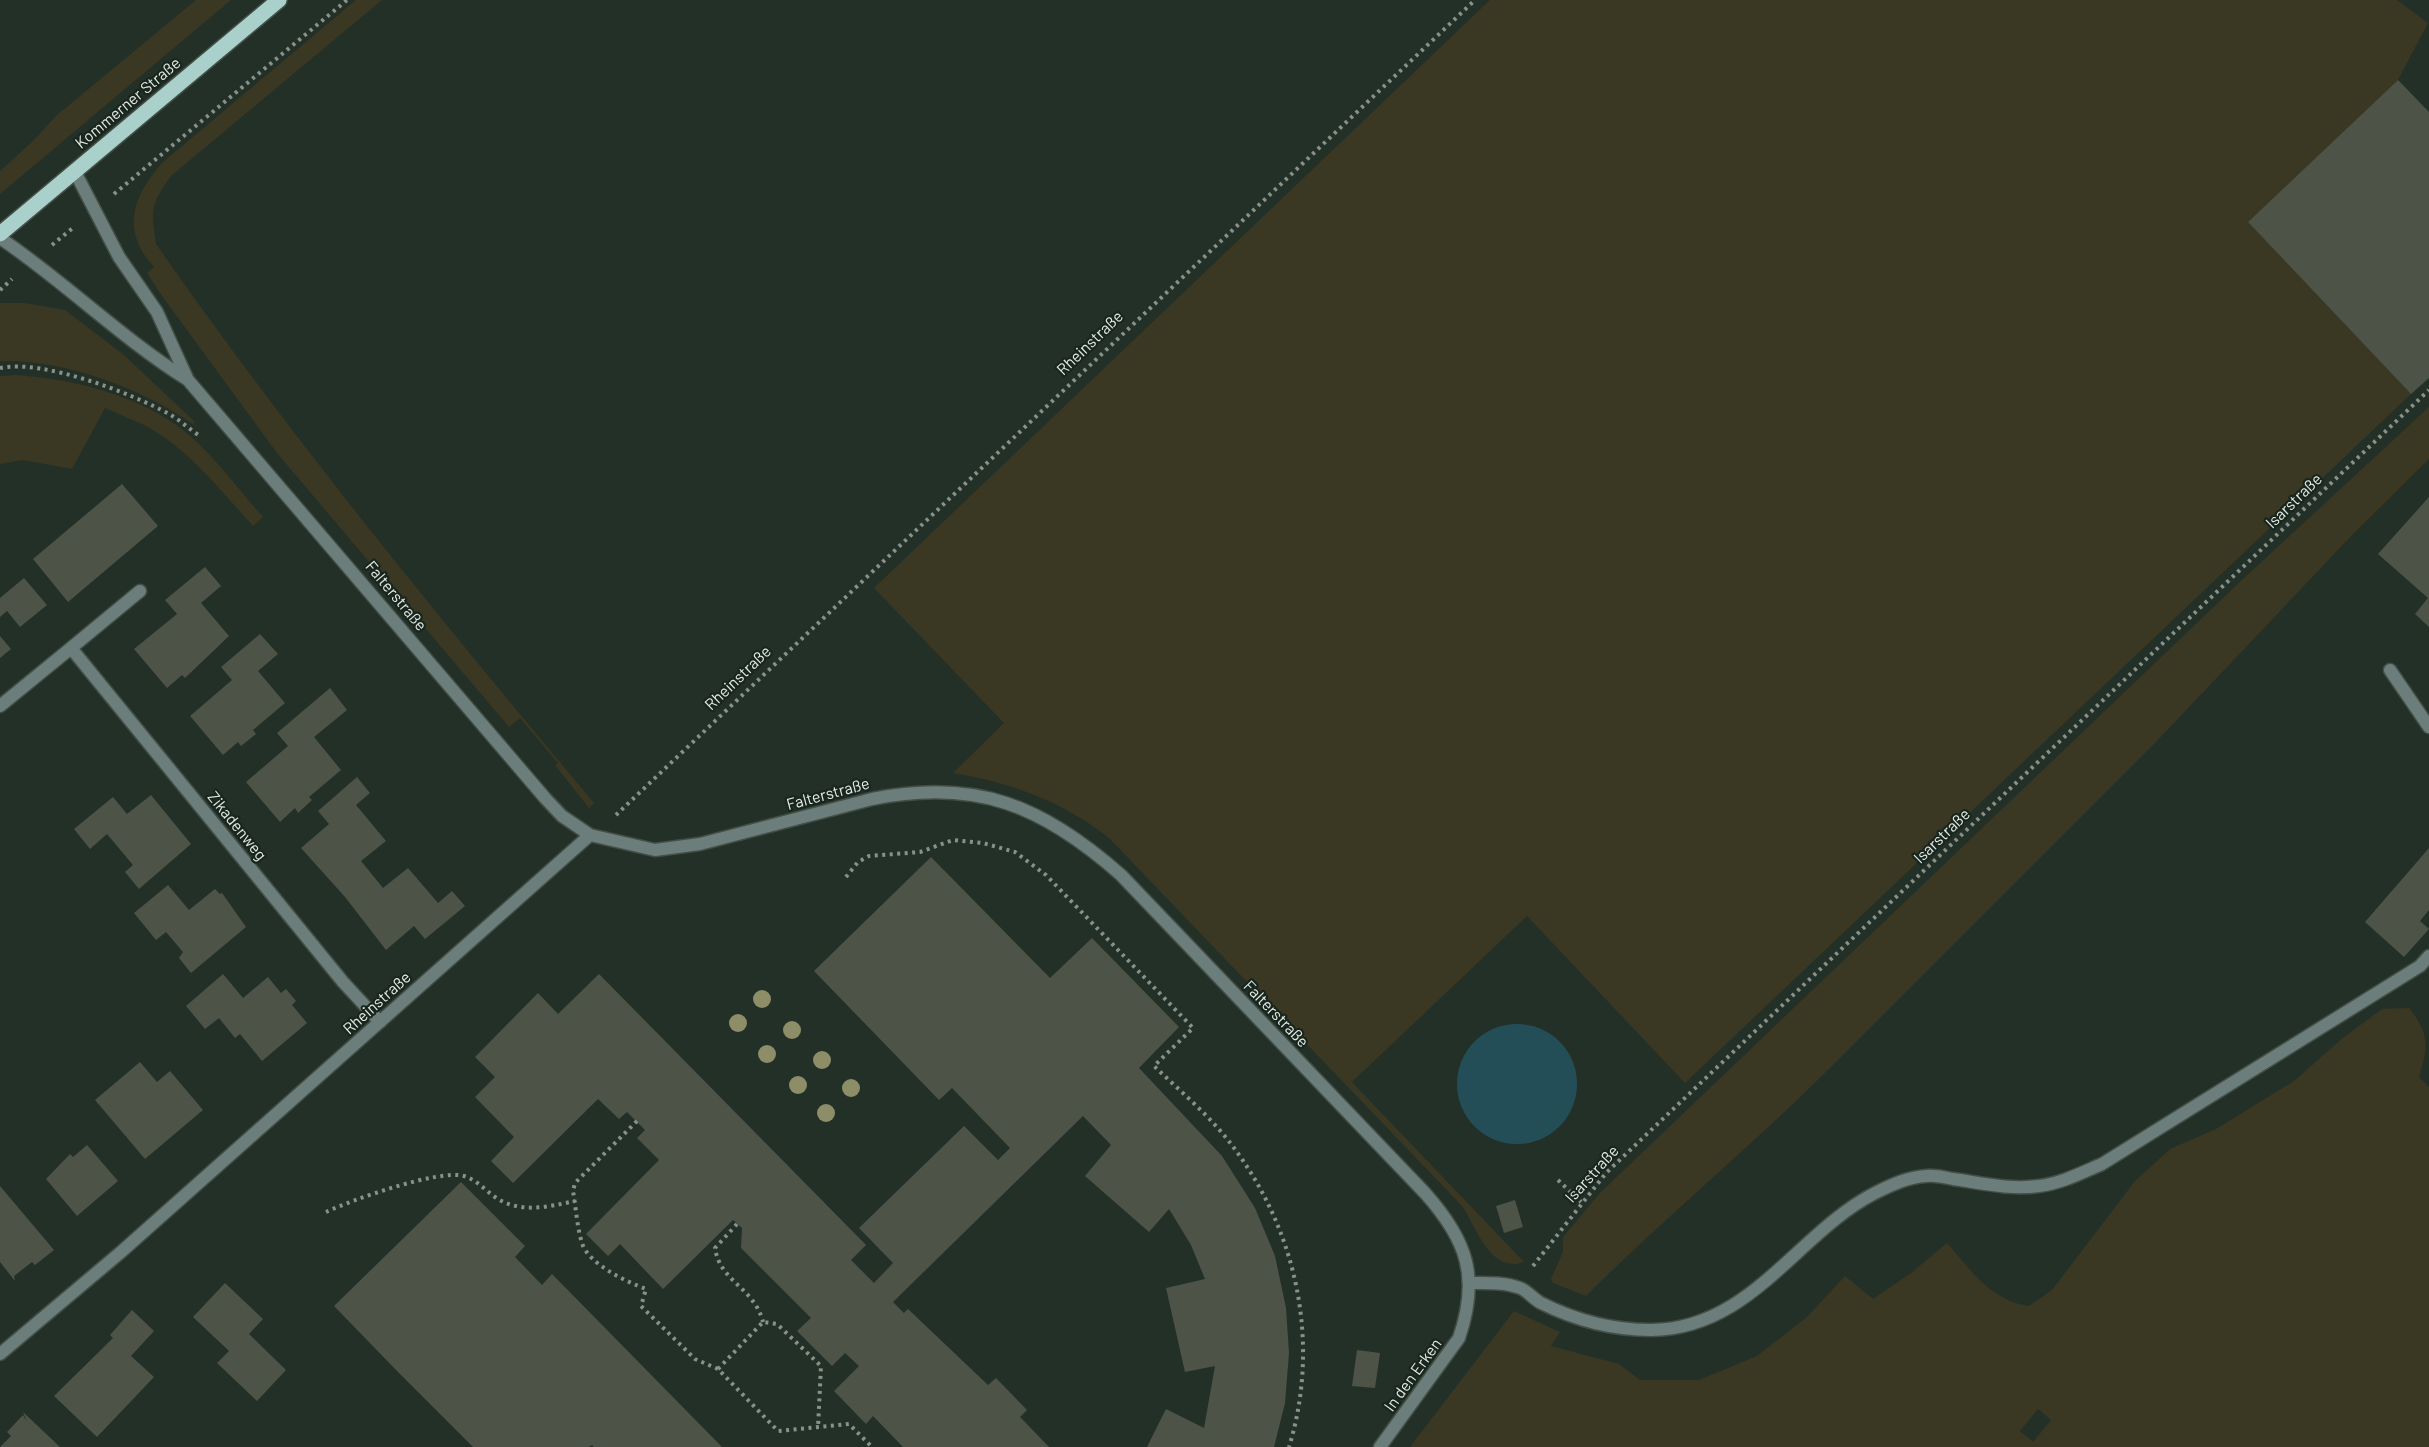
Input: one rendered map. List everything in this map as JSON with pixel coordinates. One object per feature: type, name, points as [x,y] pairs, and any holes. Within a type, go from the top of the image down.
[{"type":"main road","name":"Kommerner Straße","points":[[0,234],[279,0]]},
{"type":"street","name":"Falterstraße","points":[[74,170],[119,257],[157,312],[188,380],[562,816],[590,836],[632,847],[674,849],[872,799],[923,792],[969,794],[1042,817],[1071,834],[1120,875],[1431,1199],[1458,1237],[1468,1268],[1470,1283]]},
{"type":"street","name":"Falterstraße","points":[[0,238],[62,283],[144,352],[188,380]]},
{"type":"street","points":[[0,706],[140,591]]},
{"type":"street","name":"Zikadenweg","points":[[71,648],[344,982],[381,1022]]},
{"type":"street","points":[[2390,670],[2428,722]]},
{"type":"street","name":"Rheinstraße","points":[[0,1354],[121,1252],[590,836]]},
{"type":"street","points":[[1470,1283],[1498,1283],[1521,1288],[1538,1302],[1565,1314],[1618,1327],[1652,1330],[1683,1325],[1716,1314],[1745,1298],[1773,1276],[1848,1210],[1873,1193],[1901,1181],[1928,1175],[2007,1186],[2037,1186],[2064,1181],[2102,1164],[2420,966],[2429,956]]},
{"type":"street","name":"In den Erken","points":[[1380,1447],[1459,1338],[1470,1283]]},
{"type":"path","points":[[95,210],[346,0]]},
{"type":"path","name":"Rheinstraße","points":[[590,836],[639,795],[1475,0]]},
{"type":"path","points":[[0,368],[28,367],[47,370],[111,389],[172,416],[199,436],[210,440]]},
{"type":"path","name":"Isarstraße","points":[[1526,1272],[1540,1258],[1581,1202],[1606,1173],[2429,390]]},
{"type":"path","points":[[846,877],[858,861],[869,856],[920,852],[953,840],[983,843],[1015,852],[1046,874],[1193,1028],[1154,1066],[1231,1143],[1255,1180],[1281,1232],[1303,1317],[1302,1395],[1289,1447]]},
{"type":"path","points":[[637,1121],[575,1183],[575,1201],[582,1245],[605,1269],[621,1280],[646,1289],[641,1306],[695,1359],[718,1370],[778,1431],[849,1424],[872,1447]]},
{"type":"path","points":[[326,1212],[351,1200],[447,1175],[464,1176],[479,1183],[513,1208],[546,1208],[575,1201]]},
{"type":"path","points":[[1558,1180],[1581,1202]]},
{"type":"path","points":[[737,1224],[715,1248],[717,1263],[759,1306],[763,1322]]},
{"type":"path","points":[[718,1370],[763,1322]]},
{"type":"path","points":[[763,1322],[777,1323],[820,1366],[818,1428]]},
{"type":"shaded area","points":[[196,0],[231,0],[0,194],[0,171],[57,115]]},
{"type":"shaded area","points":[[356,0],[382,0],[171,176],[159,194],[154,208],[156,244],[314,459],[424,598],[594,803],[589,808],[555,765],[558,763],[520,718],[509,727],[277,453],[162,296],[147,273],[154,267],[143,253],[137,240],[134,213],[138,200],[144,187],[163,162]]},
{"type":"shaded area","points":[[1490,0],[2397,0],[2428,23],[2398,80],[2248,222],[2411,394],[1685,1083],[1527,916],[1352,1082],[1524,1262],[1512,1264],[1493,1255],[1479,1236],[1463,1207],[1109,838],[1073,814],[1036,795],[996,782],[953,773],[1004,723],[874,588]]},
{"type":"shaded area","points":[[0,303],[25,303],[65,310],[124,355],[195,422],[193,424],[150,399],[101,378],[50,365],[0,361]]},
{"type":"shaded area","points":[[16,375],[84,385],[150,409],[198,443],[263,517],[253,526],[203,471],[175,445],[144,425],[105,408],[72,469],[23,460],[0,464],[0,376]]},
{"type":"shaded area","points":[[2429,407],[2429,459],[2353,534],[2156,742],[1831,1067],[1586,1296],[1553,1283],[1551,1279],[1563,1252],[1563,1237],[1601,1192],[2243,579]]},
{"type":"shaded area","points":[[2409,1008],[2424,1033],[2426,1048],[2419,1077],[2429,1087],[2429,1447],[1410,1447],[1514,1311],[1560,1332],[1551,1346],[1619,1364],[1640,1380],[1699,1380],[1757,1356],[1808,1316],[1845,1276],[1873,1299],[1911,1273],[1947,1243],[1973,1273],[1993,1291],[2016,1303],[2029,1306],[2052,1290],[2135,1181],[2170,1149],[2216,1129],[2294,1081],[2344,1037],[2382,1009]],"holes":[[[2038,1409],[2051,1420],[2033,1442],[2020,1431]]]},
{"type":"water","points":[[1517,1024],[1540,1028],[1560,1041],[1573,1061],[1577,1084],[1573,1107],[1560,1127],[1540,1140],[1517,1144],[1494,1140],[1474,1127],[1461,1107],[1457,1084],[1461,1061],[1474,1041],[1494,1028]]},
{"type":"building","points":[[2398,80],[2429,112],[2429,378],[2411,394],[2248,222]]},
{"type":"building","points":[[122,484],[158,526],[68,602],[33,559]]},
{"type":"building","points":[[2429,497],[2429,627],[2415,614],[2428,598],[2378,554]]},
{"type":"building","points":[[205,567],[221,586],[201,603],[229,636],[185,678],[182,675],[167,688],[134,649],[177,614],[165,600]]},
{"type":"building","points":[[24,578],[47,605],[20,627],[7,611],[0,617],[0,598]]},
{"type":"building","points":[[260,634],[278,654],[258,671],[285,703],[253,730],[256,734],[241,746],[238,742],[223,755],[190,716],[232,680],[221,667]]},
{"type":"building","points":[[0,636],[11,649],[0,658]]},
{"type":"building","points":[[330,688],[347,710],[314,737],[341,770],[309,797],[312,800],[298,813],[295,808],[280,822],[246,782],[288,746],[277,733]]},
{"type":"building","points":[[357,777],[370,793],[356,805],[386,841],[361,861],[383,888],[408,868],[438,903],[452,891],[465,906],[425,939],[414,926],[386,950],[345,897],[301,848],[329,824],[318,811]]},
{"type":"building","points":[[151,795],[191,844],[139,889],[125,872],[133,865],[107,834],[90,849],[74,829],[113,797],[127,814]]},
{"type":"building","points":[[2429,848],[2429,910],[2420,921],[2429,929],[2404,957],[2365,922]]},
{"type":"building","points":[[931,857],[1050,978],[1092,938],[1179,1027],[1139,1068],[1222,1156],[1255,1208],[1275,1256],[1286,1308],[1289,1353],[1285,1403],[1274,1447],[1147,1447],[1166,1409],[1204,1428],[1215,1366],[1185,1372],[1166,1288],[1205,1279],[1191,1245],[1169,1209],[1149,1232],[1085,1176],[1111,1145],[1083,1116],[893,1302],[904,1313],[908,1309],[988,1385],[996,1378],[1027,1410],[1020,1417],[1049,1447],[903,1447],[873,1416],[866,1424],[834,1391],[859,1366],[845,1353],[832,1366],[797,1331],[811,1318],[741,1248],[742,1228],[733,1220],[663,1289],[620,1244],[608,1256],[586,1234],[659,1160],[637,1138],[645,1130],[627,1112],[619,1119],[598,1099],[513,1183],[491,1161],[514,1137],[475,1097],[495,1077],[475,1057],[538,993],[558,1014],[599,974],[866,1245],[851,1260],[874,1283],[893,1263],[859,1228],[964,1126],[998,1160],[1010,1148],[952,1088],[939,1100],[814,971]]},
{"type":"building","points":[[168,885],[189,910],[215,889],[220,894],[222,893],[246,927],[191,973],[179,958],[183,952],[166,932],[156,940],[134,913]]},
{"type":"building","points":[[223,974],[243,998],[268,977],[281,993],[286,989],[296,1001],[292,1005],[307,1023],[262,1061],[240,1034],[235,1038],[219,1018],[205,1029],[186,1006]]},
{"type":"building","points":[[140,1062],[157,1082],[170,1071],[203,1110],[145,1159],[95,1100]]},
{"type":"building","points":[[87,1145],[118,1181],[77,1216],[46,1179],[70,1154],[73,1157]]},
{"type":"building","points":[[461,1182],[525,1246],[515,1257],[542,1285],[552,1274],[722,1447],[594,1447],[592,1445],[589,1447],[473,1447],[398,1372],[334,1306]]},
{"type":"building","points":[[0,1186],[54,1250],[35,1265],[32,1262],[14,1276],[15,1281],[0,1262]]},
{"type":"building","points":[[1515,1200],[1523,1227],[1504,1233],[1496,1206]]},
{"type":"building","points":[[225,1283],[263,1319],[249,1334],[286,1370],[257,1401],[217,1363],[229,1351],[193,1317]]},
{"type":"building","points":[[132,1310],[154,1331],[131,1356],[154,1377],[97,1437],[54,1396],[113,1338],[110,1335]]},
{"type":"building","points":[[1357,1350],[1380,1353],[1375,1388],[1352,1386]]},
{"type":"building","points":[[23,1412],[60,1447],[0,1447],[11,1436],[7,1432],[23,1415],[27,1422]]}]
